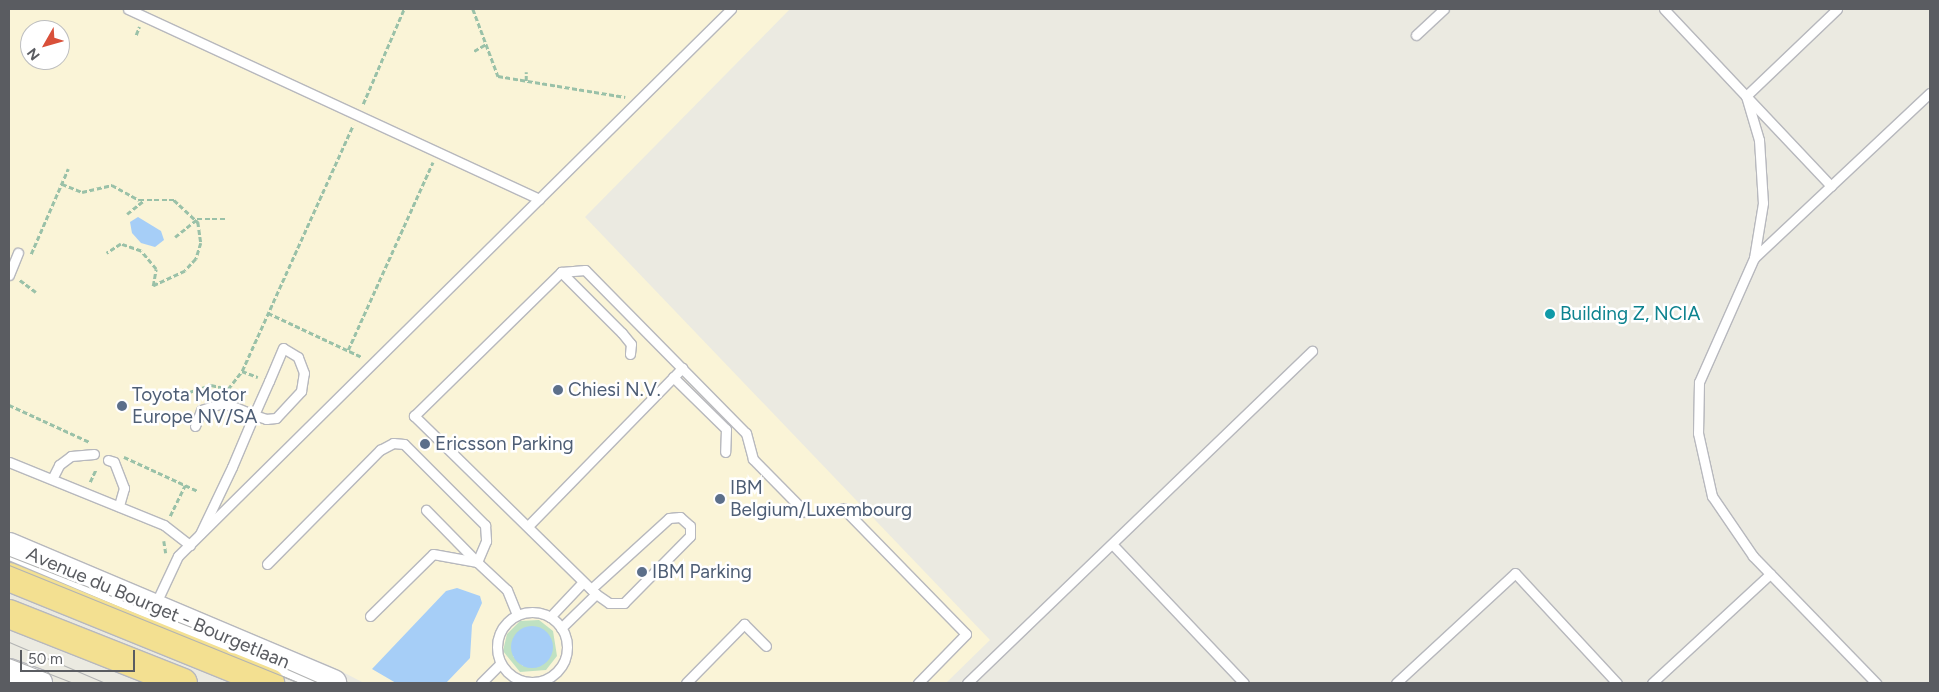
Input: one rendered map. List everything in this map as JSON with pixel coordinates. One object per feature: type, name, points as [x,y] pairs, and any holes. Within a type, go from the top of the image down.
[{"type":"highway","points":[[9,577],[270,683]]},
{"type":"highway","points":[[9,596],[229,683]]},
{"type":"highway","points":[[9,614],[182,683]]},
{"type":"highway","points":[[9,632],[137,683]]},
{"type":"street","name":"Avenue du Bourget - Bourgetlaan","points":[[9,546],[155,605],[333,683]]},
{"type":"street","points":[[9,672],[39,683]]},
{"type":"lane","points":[[128,9],[438,149],[539,199]]},
{"type":"lane","points":[[155,605],[169,570],[194,542],[731,9]]},
{"type":"lane","points":[[1416,35],[1444,9]]},
{"type":"lane","points":[[1746,96],[1837,9]]},
{"type":"lane","points":[[1666,10],[1831,186]]},
{"type":"lane","points":[[1754,258],[1930,93]]},
{"type":"lane","points":[[1746,96],[1759,140],[1764,203],[1754,258],[1700,382],[1698,433],[1712,496],[1770,574],[1876,683]]},
{"type":"lane","points":[[10,273],[18,254]]},
{"type":"lane","points":[[561,628],[593,591],[669,518],[680,517],[690,526],[690,536],[624,603],[609,603],[593,591],[583,582],[414,416],[561,272],[585,270],[746,433],[753,459],[805,512]]},
{"type":"lane","points":[[561,272],[622,333],[631,344],[630,354]]},
{"type":"lane","points":[[194,542],[254,415],[283,348],[292,350],[304,373],[301,391],[276,418],[254,415],[222,403],[201,410],[195,426]]},
{"type":"lane","points":[[967,683],[1114,545],[1312,351]]},
{"type":"lane","points":[[528,526],[682,368]]},
{"type":"lane","points":[[673,377],[726,429],[725,452]]},
{"type":"lane","points":[[267,564],[380,450],[393,444],[404,444],[485,525],[486,541],[477,562]]},
{"type":"lane","points":[[52,479],[59,465],[71,456],[94,454]]},
{"type":"lane","points":[[108,460],[114,462],[124,488],[119,506]]},
{"type":"lane","points":[[9,462],[166,526],[194,542]]},
{"type":"lane","points":[[843,508],[966,634],[918,683]]},
{"type":"lane","points":[[426,510],[507,590],[517,615]]},
{"type":"lane","points":[[1114,545],[1244,683]]},
{"type":"lane","points":[[370,616],[433,554],[477,562]]},
{"type":"lane","points":[[1396,683],[1515,573],[1616,683]]},
{"type":"lane","points":[[1652,683],[1770,574]]},
{"type":"lane","points":[[550,616],[583,582]]},
{"type":"lane","points":[[531,612],[550,616],[561,628],[566,658],[553,676],[537,683],[514,681],[500,664],[497,653],[500,631],[517,615],[531,612]]},
{"type":"lane","points":[[686,683],[744,624],[766,646]]},
{"type":"lane","points":[[481,683],[500,664]]},
{"type":"path","points":[[174,397],[211,385],[228,388],[242,371],[404,9]]},
{"type":"path","points":[[473,9],[498,76],[640,100]]},
{"type":"path","points":[[136,35],[141,24]]},
{"type":"path","points":[[474,51],[486,44]]},
{"type":"path","points":[[526,72],[526,80]]},
{"type":"path","points":[[348,350],[438,149]]},
{"type":"path","points":[[28,262],[68,169]]},
{"type":"path","points":[[62,184],[82,192],[112,185],[144,201],[174,200],[197,219],[201,243],[196,259],[184,271],[153,286],[156,268],[141,250],[121,244],[107,253]]},
{"type":"path","points":[[127,214],[144,201]]},
{"type":"path","points":[[175,237],[197,219],[226,219]]},
{"type":"path","points":[[20,279],[24,270]]},
{"type":"path","points":[[10,273],[20,279],[23,286],[36,292]]},
{"type":"path","points":[[268,313],[348,350],[373,366]]},
{"type":"path","points":[[242,371],[269,381]]},
{"type":"path","points":[[9,405],[94,444]]},
{"type":"path","points":[[116,453],[198,491]]},
{"type":"path","points":[[88,486],[96,469]]},
{"type":"path","points":[[163,559],[166,552],[161,537],[185,485]]},
{"type":"shaded area","points":[[9,9],[790,9],[585,217],[990,640],[946,683],[364,683],[331,666],[9,534]]},
{"type":"green space","points":[[539,620],[553,631],[557,656],[546,670],[520,672],[503,651],[507,634],[520,621]],"holes":[[[551,655],[542,665],[523,666],[513,656]]]},
{"type":"water","points":[[138,217],[161,231],[164,240],[155,247],[141,243],[132,233],[130,222]]},
{"type":"water","points":[[457,588],[480,596],[482,603],[472,625],[470,658],[446,683],[396,683],[372,669],[446,591]]},
{"type":"water","points":[[528,626],[536,626],[547,632],[553,647],[547,662],[536,668],[528,668],[517,662],[511,651],[511,643],[517,632]]},
{"type":"tram line","points":[[9,556],[201,631],[319,683]]},
{"type":"tram line","points":[[9,565],[299,683]]},
{"type":"tram line","points":[[9,642],[105,683]]},
{"type":"tram line","points":[[9,658],[73,683]]},
{"type":"place","name":"Building Z, NCIA","points":[[1550,314]]},
{"type":"place","name":"Chiesi N.V.","points":[[558,390]]},
{"type":"place","name":"Toyota Motor Europe NV/SA","points":[[122,406]]},
{"type":"place","name":"Ericsson Parking","points":[[425,444]]},
{"type":"place","name":"IBM Belgium/Luxembourg","points":[[720,499]]},
{"type":"place","name":"IBM Parking","points":[[642,572]]}]
